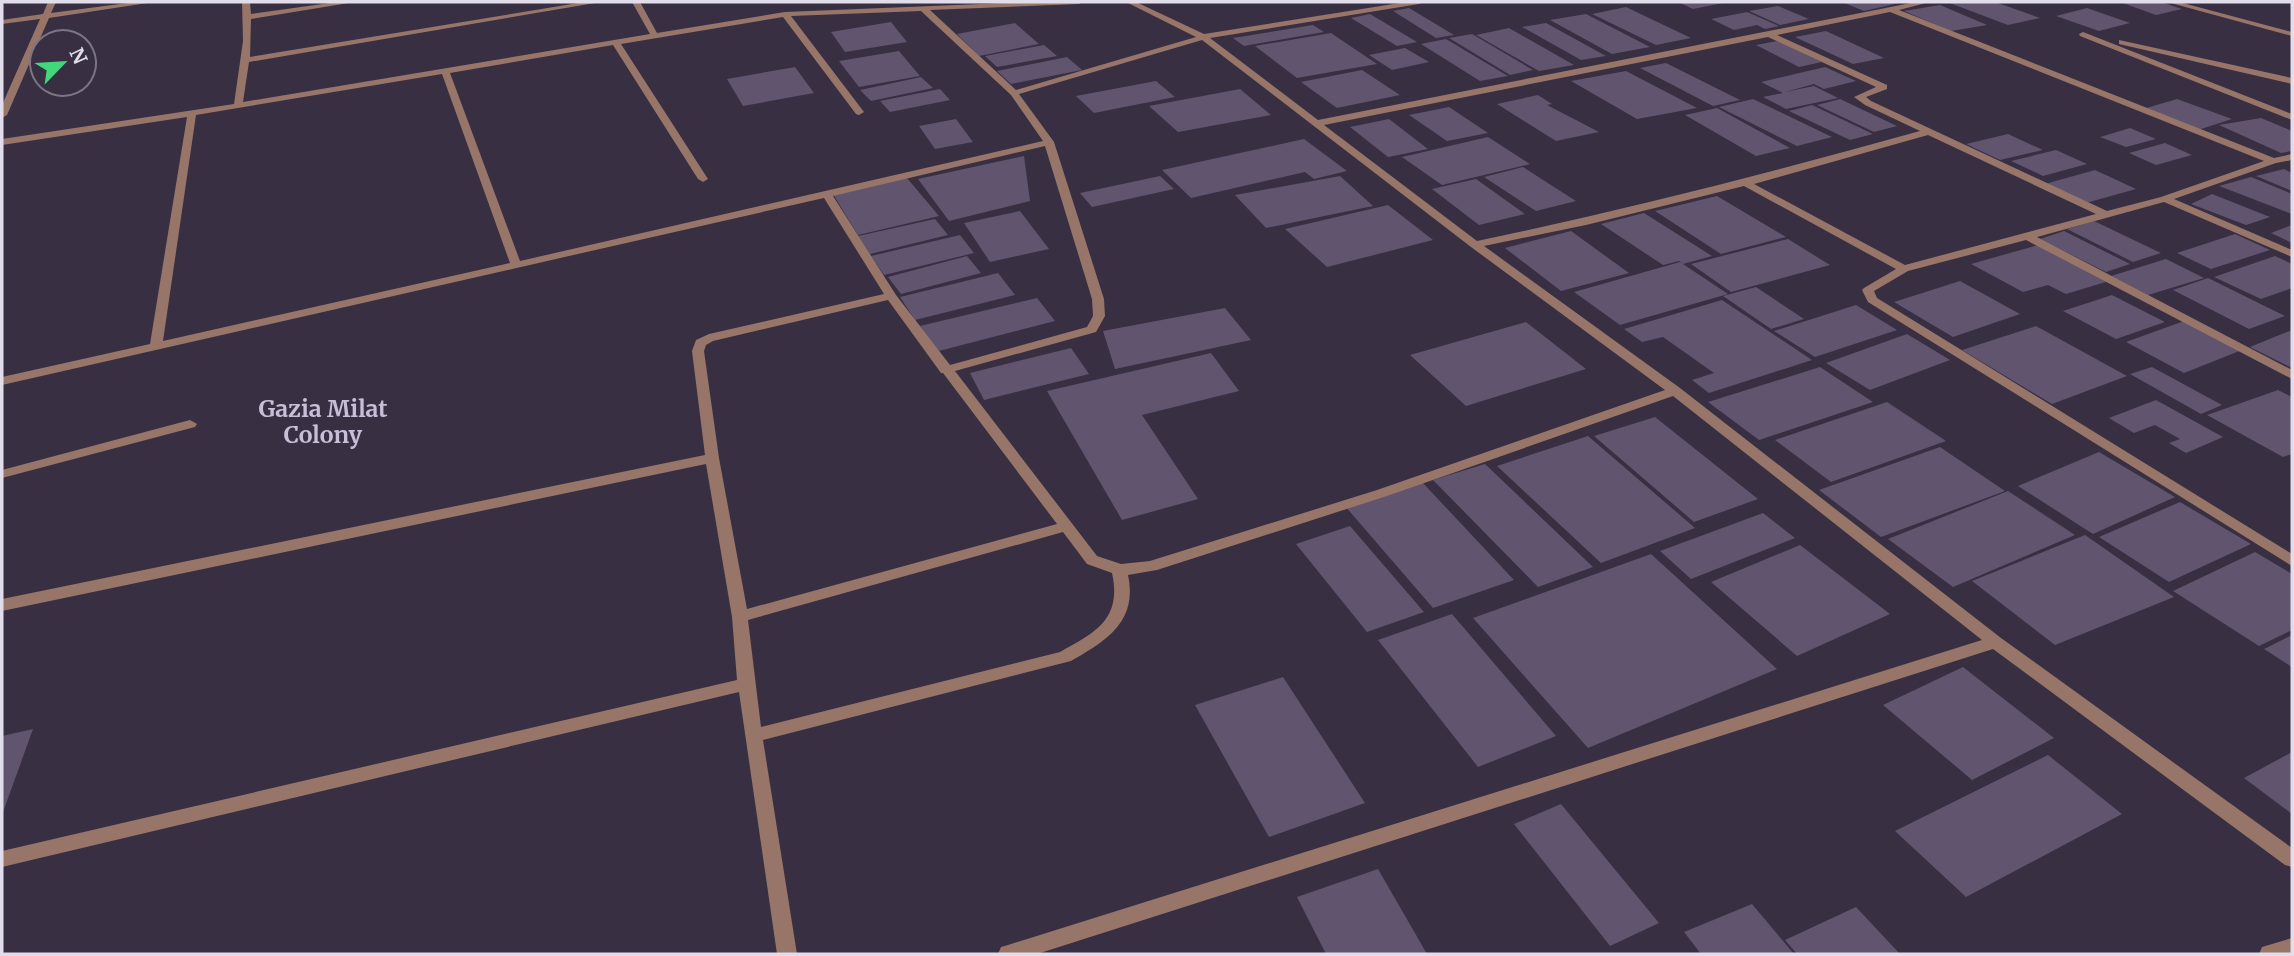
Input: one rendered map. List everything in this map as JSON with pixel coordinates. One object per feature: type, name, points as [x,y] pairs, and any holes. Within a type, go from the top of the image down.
[{"type":"street","points":[[2,116],[52,2]]},
{"type":"street","points":[[2,22],[150,2]]},
{"type":"street","points":[[238,106],[245,60],[248,18],[246,2]]},
{"type":"street","points":[[248,18],[351,2]]},
{"type":"street","points":[[245,60],[597,2]]},
{"type":"street","points":[[636,2],[655,36]]},
{"type":"street","points":[[2,142],[238,106],[785,14],[1079,2]]},
{"type":"street","points":[[1130,2],[1203,37],[1319,123],[1475,245],[1675,391],[1995,642],[2292,859]]},
{"type":"street","points":[[1014,93],[1203,37],[1419,2]]},
{"type":"street","points":[[1319,123],[1926,2]]},
{"type":"street","points":[[2171,2],[2292,34]]},
{"type":"street","points":[[923,8],[1014,93],[1049,142],[1098,299],[1099,316],[1092,329],[945,370]]},
{"type":"street","points":[[1891,9],[2273,161]]},
{"type":"street","points":[[785,14],[859,113]]},
{"type":"street","points":[[2292,80],[2083,34],[2292,117]]},
{"type":"street","points":[[1770,35],[1884,87],[1859,97],[2106,215]]},
{"type":"street","points":[[615,42],[703,179]]},
{"type":"street","points":[[445,71],[516,265]]},
{"type":"street","points":[[156,347],[192,113]]},
{"type":"street","points":[[1475,245],[1586,222],[1745,183],[1930,131]]},
{"type":"street","points":[[2,381],[1049,142]]},
{"type":"street","points":[[2292,157],[2273,161],[2165,199],[1904,269],[1868,290],[1872,300],[2292,561]]},
{"type":"street","points":[[1745,183],[1904,269]]},
{"type":"street","points":[[826,193],[891,296],[945,370],[1092,561],[1110,570],[1131,571],[1152,566],[1382,493],[1675,391]]},
{"type":"street","points":[[2165,199],[2292,254]]},
{"type":"street","points":[[2026,235],[2292,375]]},
{"type":"street","points":[[787,954],[753,736],[740,617],[712,458],[698,351],[700,343],[709,338],[891,296]]},
{"type":"street","points":[[2,474],[190,424]]},
{"type":"street","points":[[2,606],[712,458]]},
{"type":"street","points":[[740,617],[1067,526]]},
{"type":"street","points":[[753,736],[1065,657],[1098,638],[1116,620],[1123,598],[1119,570]]},
{"type":"street","points":[[1008,954],[1995,642]]},
{"type":"street","points":[[2,859],[746,684]]},
{"type":"street","points":[[2269,954],[2292,947]]},
{"type":"building","points":[[1678,2],[1723,2],[1723,3],[1693,9]]},
{"type":"building","points":[[1842,2],[1899,2],[1899,3],[1864,11]]},
{"type":"building","points":[[1947,2],[1995,2],[2040,18],[2008,25]]},
{"type":"building","points":[[2120,2],[2161,2],[2182,9],[2156,15]]},
{"type":"building","points":[[1940,5],[1987,25],[1951,31],[1904,11]]},
{"type":"building","points":[[1778,6],[1809,19],[1780,25],[1749,11]]},
{"type":"building","points":[[1626,7],[1691,38],[1656,45],[1592,14]]},
{"type":"building","points":[[1409,8],[1454,35],[1436,38],[1393,11]]},
{"type":"building","points":[[2087,8],[2130,23],[2099,31],[2056,16]]},
{"type":"building","points":[[1747,12],[1779,26],[1765,29],[1757,25],[1734,30],[1711,19]]},
{"type":"building","points":[[1370,14],[1417,42],[1397,46],[1351,18]]},
{"type":"building","points":[[1586,14],[1650,47],[1612,54],[1550,20]]},
{"type":"building","points":[[891,22],[907,42],[845,52],[831,32]]},
{"type":"building","points":[[1015,23],[1039,44],[979,56],[957,34]]},
{"type":"building","points":[[1546,23],[1606,56],[1581,60],[1522,27]]},
{"type":"building","points":[[1313,25],[1324,32],[1244,46],[1233,38]]},
{"type":"building","points":[[1509,28],[1574,65],[1539,71],[1476,35]]},
{"type":"building","points":[[1826,31],[1884,58],[1853,64],[1795,37]]},
{"type":"building","points":[[1331,33],[1377,64],[1297,78],[1255,46]]},
{"type":"building","points":[[1472,34],[1533,70],[1510,75],[1449,38]]},
{"type":"building","points":[[1446,39],[1508,76],[1480,81],[1421,44]]},
{"type":"building","points":[[1777,41],[1822,62],[1799,67],[1756,45]]},
{"type":"building","points":[[1044,45],[1057,56],[997,67],[985,56]]},
{"type":"building","points":[[1405,48],[1429,62],[1392,70],[1369,55]]},
{"type":"building","points":[[899,51],[920,76],[859,87],[839,61]]},
{"type":"building","points":[[1067,57],[1082,70],[1011,84],[997,71]]},
{"type":"building","points":[[1666,63],[1740,100],[1713,106],[1640,68]]},
{"type":"building","points":[[795,67],[814,93],[743,106],[727,79]]},
{"type":"building","points":[[1825,67],[1856,81],[1824,89],[1814,84],[1785,92],[1814,86],[1838,98],[1786,109],[1763,97],[1783,93],[1761,82]]},
{"type":"building","points":[[1362,70],[1400,95],[1337,108],[1301,82]]},
{"type":"building","points":[[1626,71],[1697,108],[1637,119],[1571,81]]},
{"type":"building","points":[[921,77],[933,88],[871,101],[860,90]]},
{"type":"building","points":[[1156,81],[1175,97],[1094,113],[1076,96]]},
{"type":"building","points":[[940,89],[950,100],[890,112],[880,101]]},
{"type":"building","points":[[1240,89],[1271,115],[1178,132],[1149,106]]},
{"type":"building","points":[[1538,95],[1552,104],[1547,105],[1599,132],[1556,141],[1497,104]]},
{"type":"building","points":[[1753,99],[1832,137],[1797,146],[1719,107]]},
{"type":"building","points":[[1840,99],[1897,126],[1874,132],[1817,105]]},
{"type":"building","points":[[2177,99],[2232,119],[2198,130],[2143,109]]},
{"type":"building","points":[[1812,105],[1873,134],[1850,140],[1789,111]]},
{"type":"building","points":[[1449,107],[1488,133],[1447,141],[1409,115]]},
{"type":"building","points":[[1717,108],[1790,148],[1756,156],[1685,115]]},
{"type":"building","points":[[2261,118],[2292,131],[2292,151],[2281,153],[2219,125]]},
{"type":"building","points":[[956,119],[973,142],[935,149],[919,126]]},
{"type":"building","points":[[1389,119],[1428,149],[1388,157],[1350,127]]},
{"type":"building","points":[[2130,128],[2156,139],[2126,147],[2100,137]]},
{"type":"building","points":[[2008,134],[2043,150],[2000,160],[1966,144]]},
{"type":"building","points":[[1488,137],[1530,164],[1442,185],[1402,157]]},
{"type":"building","points":[[1304,139],[1347,171],[1314,179],[1305,172],[1191,198],[1162,170]]},
{"type":"building","points":[[2165,143],[2192,155],[2156,165],[2129,153]]},
{"type":"building","points":[[2056,150],[2087,164],[2043,176],[2011,161]]},
{"type":"building","points":[[1024,156],[1030,201],[949,221],[918,179]]},
{"type":"building","points":[[1523,167],[1576,201],[1536,211],[1484,177]]},
{"type":"building","points":[[2284,169],[2292,173],[2292,191],[2256,176]]},
{"type":"building","points":[[2095,170],[2136,189],[2086,203],[2045,184]]},
{"type":"building","points":[[1160,176],[1174,189],[1092,207],[1080,193]]},
{"type":"building","points":[[1340,176],[1373,206],[1266,228],[1235,195]]},
{"type":"building","points":[[2251,177],[2292,194],[2292,214],[2219,186]]},
{"type":"building","points":[[907,178],[939,216],[858,235],[833,194]]},
{"type":"building","points":[[1476,179],[1525,214],[1479,225],[1432,189]]},
{"type":"building","points":[[2212,194],[2270,217],[2246,225],[2191,204]]},
{"type":"building","points":[[1717,196],[1786,237],[1721,254],[1655,211]]},
{"type":"building","points":[[1388,205],[1433,240],[1327,267],[1285,229]]},
{"type":"building","points":[[1020,211],[1049,249],[990,262],[964,223]]},
{"type":"building","points":[[1644,213],[1712,256],[1683,264],[1679,261],[1663,265],[1601,224]]},
{"type":"building","points":[[935,219],[948,235],[870,254],[858,236]]},
{"type":"building","points":[[2094,221],[2161,253],[2133,262],[2067,229]]},
{"type":"building","points":[[2292,225],[2292,243],[2271,233]]},
{"type":"building","points":[[1571,231],[1629,273],[1561,291],[1505,248]]},
{"type":"building","points":[[2064,231],[2130,264],[2106,272],[2040,239]]},
{"type":"building","points":[[2235,234],[2270,250],[2211,269],[2177,253]]},
{"type":"building","points":[[960,235],[974,253],[884,275],[871,256]]},
{"type":"building","points":[[1788,239],[1830,265],[1731,292],[1691,264]]},
{"type":"building","points":[[2038,245],[2109,281],[2066,294],[2048,285],[2023,292],[1971,264]]},
{"type":"building","points":[[967,256],[981,273],[901,294],[888,277]]},
{"type":"building","points":[[2275,256],[2292,264],[2292,288],[2261,299],[2214,277]]},
{"type":"building","points":[[2166,259],[2204,278],[2148,295],[2111,276]]},
{"type":"building","points":[[1680,262],[1728,294],[1620,325],[1574,292]]},
{"type":"building","points":[[998,273],[1015,295],[915,320],[900,297]]},
{"type":"building","points":[[2208,278],[2285,316],[2249,329],[2173,290]]},
{"type":"building","points":[[1960,281],[2020,314],[1953,337],[1894,302]]},
{"type":"building","points":[[1756,287],[1804,319],[1771,329],[1723,296]]},
{"type":"building","points":[[2112,295],[2165,322],[2116,339],[2063,311]]},
{"type":"building","points":[[1037,298],[1055,321],[935,352],[920,326]]},
{"type":"building","points":[[1722,300],[1812,360],[1709,393],[1692,380],[1714,373],[1663,337],[1642,342],[1624,329]]},
{"type":"building","points":[[1856,305],[1897,330],[1815,357],[1774,331]]},
{"type":"building","points":[[1225,308],[1251,340],[1115,369],[1103,331]]},
{"type":"building","points":[[2184,321],[2242,350],[2184,373],[2126,342]]},
{"type":"building","points":[[1526,322],[1586,369],[1466,406],[1410,355]]},
{"type":"building","points":[[2036,326],[2127,376],[2052,404],[1962,350]]},
{"type":"building","points":[[2292,330],[2292,368],[2250,347]]},
{"type":"building","points":[[1907,334],[1950,360],[1870,390],[1826,363]]},
{"type":"building","points":[[1071,348],[1089,374],[984,400],[970,373]]},
{"type":"building","points":[[1211,353],[1239,391],[1142,415],[1198,499],[1122,520],[1047,391]]},
{"type":"building","points":[[1820,367],[1873,402],[1759,440],[1708,402]]},
{"type":"building","points":[[2152,367],[2222,405],[2201,414],[2130,374]]},
{"type":"building","points":[[2278,390],[2292,397],[2292,454],[2283,457],[2207,415]]},
{"type":"building","points":[[2156,400],[2223,437],[2186,453],[2169,443],[2180,439],[2155,425],[2134,433],[2109,418]]},
{"type":"building","points":[[1887,402],[1946,441],[1831,482],[1775,440]]},
{"type":"building","points":[[1655,417],[1758,499],[1694,522],[1594,436]]},
{"type":"building","points":[[1588,436],[1695,528],[1601,563],[1497,466]]},
{"type":"building","points":[[1940,447],[2005,491],[1881,537],[1819,490]]},
{"type":"building","points":[[2099,452],[2175,497],[2093,534],[2018,486]]},
{"type":"building","points":[[1485,464],[1593,567],[1538,587],[1433,480]]},
{"type":"building","points":[[1422,482],[1514,580],[1433,608],[1345,506]]},
{"type":"building","points":[[2008,491],[2075,535],[1953,587],[1888,539]]},
{"type":"building","points":[[2180,502],[2251,544],[2169,582],[2099,537]]},
{"type":"building","points":[[1763,513],[1795,538],[1691,579],[1660,551]]},
{"type":"building","points":[[1350,526],[1424,612],[1367,632],[1296,544]]},
{"type":"building","points":[[2085,535],[2174,597],[2055,645],[1972,581]]},
{"type":"building","points":[[1800,545],[1890,614],[1797,656],[1711,582]]},
{"type":"building","points":[[2255,552],[2292,574],[2292,630],[2259,646],[2173,591]]},
{"type":"building","points":[[1651,554],[1777,669],[1588,748],[1473,618]]},
{"type":"building","points":[[1452,614],[1556,736],[1478,767],[1378,640]]},
{"type":"building","points":[[2292,635],[2292,667],[2264,649]]},
{"type":"building","points":[[1963,667],[2054,738],[1972,780],[1883,705]]},
{"type":"building","points":[[1283,677],[1365,803],[1269,837],[1195,705]]},
{"type":"building","points":[[33,729],[2,815],[2,736]]},
{"type":"building","points":[[2292,752],[2292,814],[2244,778]]},
{"type":"building","points":[[2048,755],[2122,814],[1966,897],[1895,831]]},
{"type":"building","points":[[1561,804],[1659,923],[1610,946],[1514,824]]},
{"type":"building","points":[[1378,869],[1427,954],[1326,954],[1297,897]]},
{"type":"building","points":[[1752,904],[1794,954],[1701,954],[1684,932]]},
{"type":"building","points":[[1856,907],[1900,954],[1797,954],[1785,940]]},
{"type":"district","name":"Gazia Milat Colony","points":[[323,421]]}]
